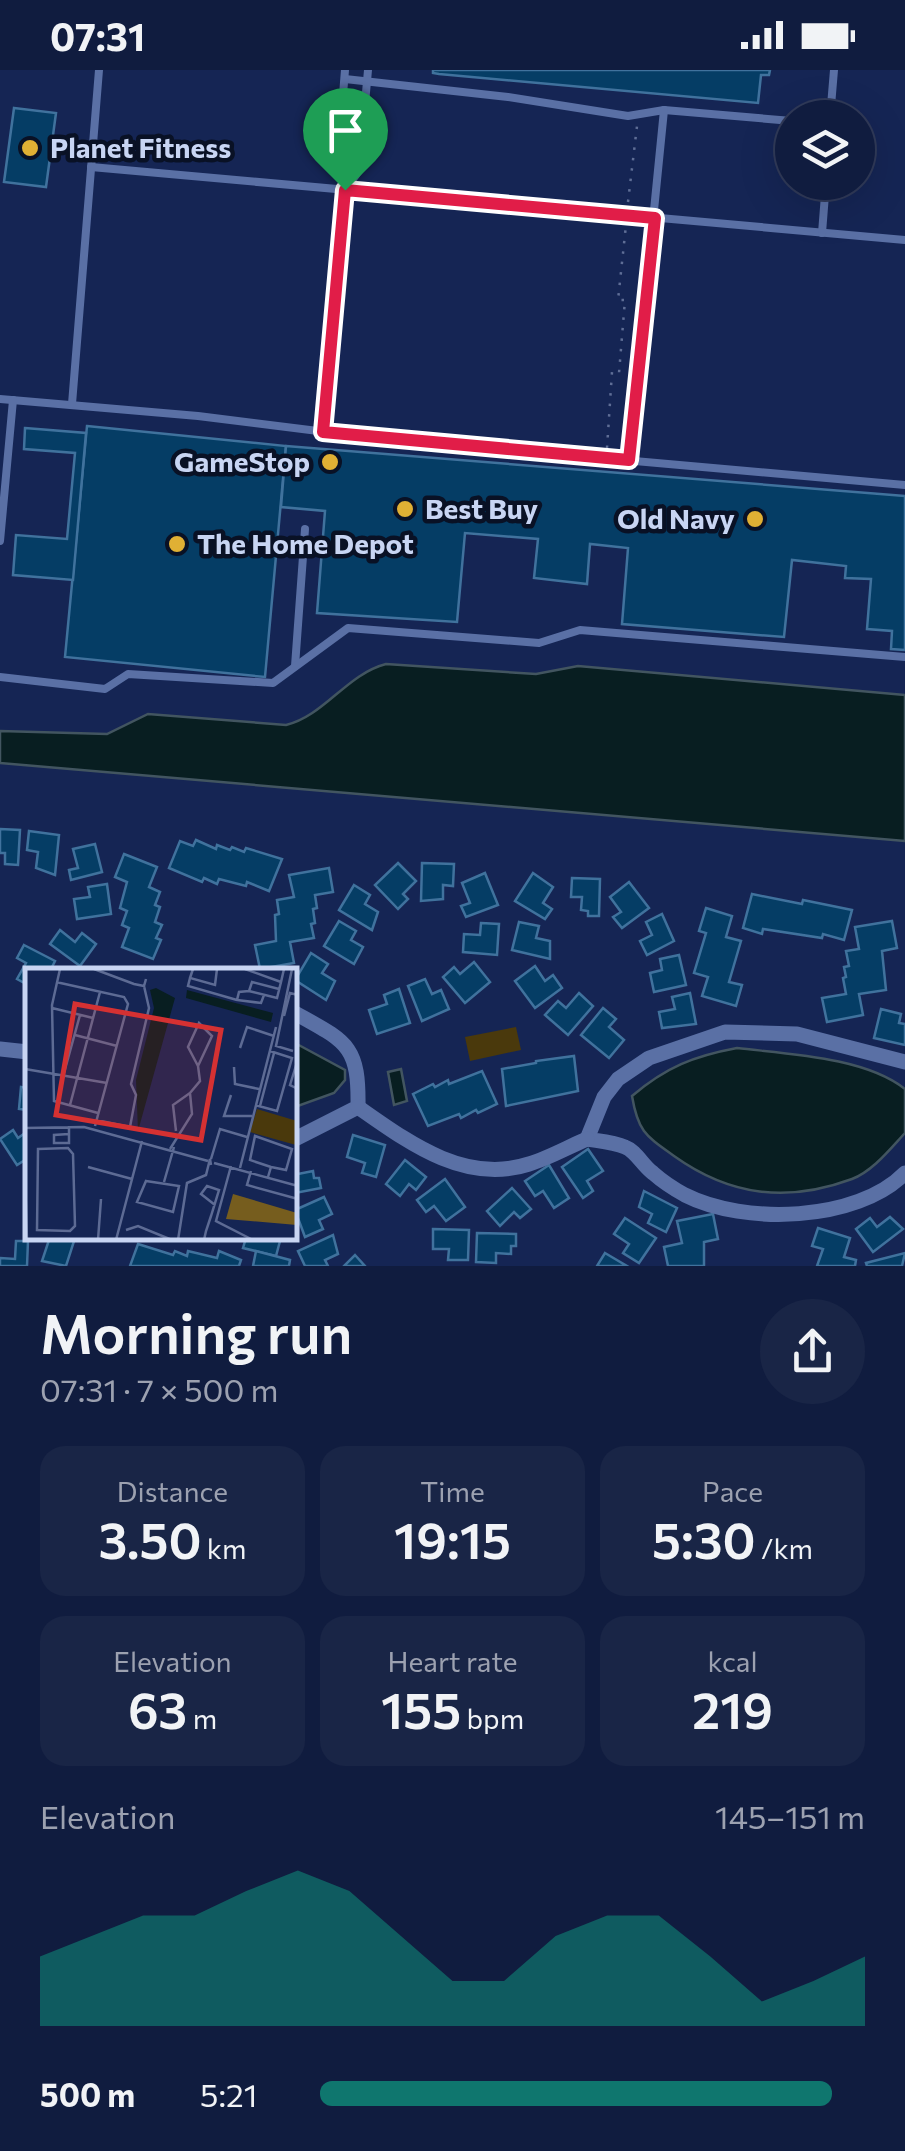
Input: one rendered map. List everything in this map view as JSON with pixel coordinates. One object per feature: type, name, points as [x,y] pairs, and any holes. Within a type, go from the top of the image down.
[{"type":"street","points":[[298,1015],[348,1047],[359,1070],[358,1107]]},
{"type":"street","points":[[587,1139],[604,1097],[618,1079],[650,1058],[725,1032],[797,1034],[905,1062]]},
{"type":"street","points":[[0,1049],[25,1052]]},
{"type":"street","points":[[298,1137],[358,1107]]},
{"type":"street","points":[[358,1107],[414,1146],[472,1170],[526,1166],[587,1139],[628,1147],[651,1172],[686,1196],[761,1215],[847,1205],[892,1186],[905,1172]]},
{"type":"lane","points":[[72,404],[99,70]]},
{"type":"lane","points":[[345,190],[359,170],[368,70]]},
{"type":"lane","points":[[832,100],[834,70]]},
{"type":"lane","points":[[323,432],[345,190],[337,169],[345,74],[368,81],[508,96],[628,116],[664,110],[775,120]]},
{"type":"lane","points":[[629,460],[664,110]]},
{"type":"lane","points":[[91,167],[905,240]]},
{"type":"lane","points":[[822,233],[825,200]]},
{"type":"lane","points":[[0,398],[905,485]]},
{"type":"lane","points":[[0,541],[14,400]]},
{"type":"lane","points":[[295,666],[305,529]]},
{"type":"lane","points":[[0,677],[105,689],[128,674],[272,683],[348,628],[538,644],[580,630],[905,657]]},
{"type":"path","points":[[606,458],[612,372],[619,373],[625,300],[618,300],[638,114]]},
{"type":"shaded area","points":[[386,664],[536,674],[578,666],[905,695],[905,841],[0,763],[0,731],[107,734],[148,714],[286,725],[312,713],[359,676]]},
{"type":"shaded area","points":[[516,1027],[521,1050],[470,1061],[465,1037]]},
{"type":"shaded area","points":[[298,1045],[345,1070],[345,1080],[334,1093],[298,1106]]},
{"type":"shaded area","points":[[737,1048],[825,1059],[888,1078],[905,1089],[905,1133],[867,1171],[828,1187],[760,1192],[716,1180],[645,1132],[632,1096],[681,1064]]},
{"type":"shaded area","points":[[401,1069],[407,1101],[394,1105],[388,1072]]},
{"type":"building","points":[[433,70],[770,70],[769,75],[761,75],[758,103],[439,74]]},
{"type":"building","name":"Planet Fitness","points":[[14,108],[56,113],[46,187],[4,182]]},
{"type":"building","name":"The Home Depot","points":[[87,426],[286,446],[265,677],[65,657]]},
{"type":"building","points":[[25,428],[86,433],[73,580],[13,575],[16,535],[67,539],[75,453],[24,449]]},
{"type":"building","points":[[286,446],[905,496],[905,650],[891,649],[892,631],[867,629],[871,579],[845,578],[846,566],[792,560],[784,637],[622,624],[628,548],[590,544],[587,584],[534,578],[538,539],[465,533],[457,622],[317,613],[325,511],[281,507]]},
{"type":"building","points":[[0,829],[20,830],[18,865],[5,864],[5,853],[0,853]]},
{"type":"building","points":[[29,831],[59,835],[55,875],[36,868],[38,852],[27,850]]},
{"type":"building","points":[[196,840],[216,849],[217,845],[244,852],[246,848],[282,859],[269,891],[247,882],[246,886],[219,879],[217,884],[204,878],[202,882],[169,868],[180,841],[193,846]]},
{"type":"building","points":[[95,844],[102,872],[71,880],[69,870],[78,868],[73,849]]},
{"type":"building","points":[[124,854],[157,867],[149,887],[160,892],[155,922],[162,925],[153,959],[122,947],[129,928],[122,925],[127,911],[120,908],[127,882],[115,877]]},
{"type":"building","points":[[398,863],[416,881],[403,894],[408,899],[398,909],[375,885]]},
{"type":"building","points":[[422,863],[454,864],[453,886],[443,885],[443,899],[421,901]]},
{"type":"building","points":[[329,868],[333,892],[315,895],[315,923],[311,924],[314,938],[290,942],[294,963],[260,968],[255,945],[276,941],[277,900],[294,897],[289,875]]},
{"type":"building","points":[[485,873],[498,905],[466,917],[461,906],[470,903],[462,883]]},
{"type":"building","points":[[533,873],[553,887],[543,903],[552,909],[545,919],[515,901]]},
{"type":"building","points":[[572,878],[600,879],[599,916],[588,916],[588,911],[581,910],[582,897],[571,897]]},
{"type":"building","points":[[629,882],[649,908],[622,928],[613,917],[621,912],[610,897]]},
{"type":"building","points":[[107,884],[111,914],[77,919],[74,899],[90,897],[88,887]]},
{"type":"building","points":[[354,885],[370,895],[365,904],[378,912],[372,930],[339,910]]},
{"type":"building","points":[[752,894],[852,910],[844,940],[823,934],[822,938],[763,929],[762,934],[743,928]]},
{"type":"building","points":[[706,908],[732,916],[726,937],[741,941],[729,982],[742,985],[736,1006],[702,996],[708,977],[694,973],[706,933],[699,931]]},
{"type":"building","points":[[662,914],[674,941],[647,955],[640,941],[652,935],[646,922]]},
{"type":"building","points":[[339,921],[356,931],[351,940],[363,947],[354,964],[324,946]]},
{"type":"building","points":[[892,921],[897,948],[882,951],[886,990],[859,994],[863,1015],[827,1022],[822,998],[846,994],[846,951],[859,949],[855,927]]},
{"type":"building","points":[[519,922],[539,926],[536,938],[550,941],[550,959],[512,950]]},
{"type":"building","points":[[481,923],[499,924],[497,955],[463,952],[464,934],[480,935]]},
{"type":"building","points":[[60,930],[75,942],[82,933],[96,944],[80,966],[50,944]]},
{"type":"building","points":[[24,945],[55,961],[52,968],[25,968],[25,983],[17,979],[26,963],[17,958]]},
{"type":"building","points":[[311,953],[328,964],[322,973],[335,981],[326,1000],[298,982]]},
{"type":"building","points":[[679,955],[686,985],[654,992],[650,973],[662,970],[660,959]]},
{"type":"building","points":[[474,962],[490,982],[465,1003],[443,977],[454,967],[460,974]]},
{"type":"building","points":[[535,966],[545,981],[553,975],[562,988],[535,1008],[515,981]]},
{"type":"building","points":[[425,979],[432,994],[441,990],[449,1009],[422,1021],[408,986]]},
{"type":"building","points":[[399,989],[410,1023],[377,1034],[369,1010],[387,1004],[384,995]]},
{"type":"building","points":[[579,993],[593,1006],[568,1035],[545,1015],[558,1001],[566,1008]]},
{"type":"building","points":[[690,993],[696,1024],[662,1028],[659,1012],[675,1009],[672,997]]},
{"type":"building","points":[[603,1008],[616,1019],[609,1027],[624,1040],[609,1058],[581,1035]]},
{"type":"building","points":[[881,1009],[901,1014],[899,1023],[905,1024],[905,1045],[874,1038]]},
{"type":"building","points":[[574,1056],[578,1091],[506,1106],[502,1069]]},
{"type":"building","points":[[482,1071],[497,1104],[428,1126],[413,1094],[433,1084],[435,1087],[448,1080],[449,1084]]},
{"type":"building","points":[[21,1087],[25,1088],[25,1110],[19,1109]]},
{"type":"building","points":[[13,1130],[18,1138],[25,1133],[25,1160],[17,1165],[0,1139]]},
{"type":"building","points":[[353,1135],[385,1145],[376,1177],[362,1173],[365,1163],[347,1157]]},
{"type":"building","points":[[588,1149],[603,1171],[587,1181],[593,1191],[583,1198],[562,1167]]},
{"type":"building","points":[[405,1160],[426,1177],[416,1190],[409,1184],[400,1196],[386,1184]]},
{"type":"building","points":[[549,1165],[569,1198],[554,1208],[543,1191],[535,1196],[525,1181]]},
{"type":"building","points":[[313,1171],[321,1188],[298,1192],[298,1174]]},
{"type":"building","points":[[445,1179],[465,1207],[446,1221],[434,1206],[426,1212],[417,1200]]},
{"type":"building","points":[[512,1188],[531,1209],[520,1218],[514,1212],[500,1226],[487,1211]]},
{"type":"building","points":[[644,1191],[677,1208],[666,1232],[648,1223],[652,1214],[639,1207]]},
{"type":"building","points":[[324,1197],[332,1214],[319,1220],[323,1229],[305,1237],[298,1209]]},
{"type":"building","points":[[713,1214],[718,1239],[704,1242],[704,1266],[668,1266],[664,1247],[682,1243],[677,1221]]},
{"type":"building","points":[[890,1217],[903,1229],[873,1252],[856,1229],[870,1218],[877,1227]]},
{"type":"building","points":[[625,1218],[656,1238],[639,1263],[623,1253],[629,1244],[614,1234]]},
{"type":"building","points":[[818,1228],[850,1238],[844,1257],[856,1260],[855,1266],[817,1266],[823,1249],[812,1246]]},
{"type":"building","points":[[433,1229],[469,1230],[468,1260],[448,1260],[449,1249],[433,1249]]},
{"type":"building","points":[[477,1233],[516,1234],[516,1246],[511,1246],[511,1254],[496,1253],[496,1263],[476,1262]]},
{"type":"building","points":[[333,1235],[338,1254],[325,1260],[328,1266],[305,1266],[298,1251]]},
{"type":"building","points":[[16,1241],[28,1241],[27,1266],[0,1266],[0,1258],[15,1259]]},
{"type":"building","points":[[49,1241],[74,1241],[66,1266],[42,1261]]},
{"type":"building","points":[[245,1241],[280,1241],[276,1256],[243,1248]]},
{"type":"building","points":[[138,1244],[173,1255],[175,1251],[187,1256],[188,1251],[217,1258],[219,1251],[241,1260],[239,1266],[130,1266]]},
{"type":"building","points":[[256,1251],[290,1260],[289,1266],[253,1266]]},
{"type":"building","points":[[605,1253],[627,1266],[597,1266]]},
{"type":"building","points":[[905,1253],[902,1266],[866,1263]]},
{"type":"building","points":[[355,1255],[365,1266],[344,1266]]},
{"type":"place","name":"Planet Fitness","points":[[30,148]]},
{"type":"place","name":"GameStop","points":[[330,462]]},
{"type":"place","name":"Best Buy","points":[[405,509]]},
{"type":"place","name":"Old Navy","points":[[755,519]]},
{"type":"place","name":"The Home Depot","points":[[177,544]]},
{"type":"route","points":[[345,190],[655,218],[629,460],[323,432],[345,190]]}]
